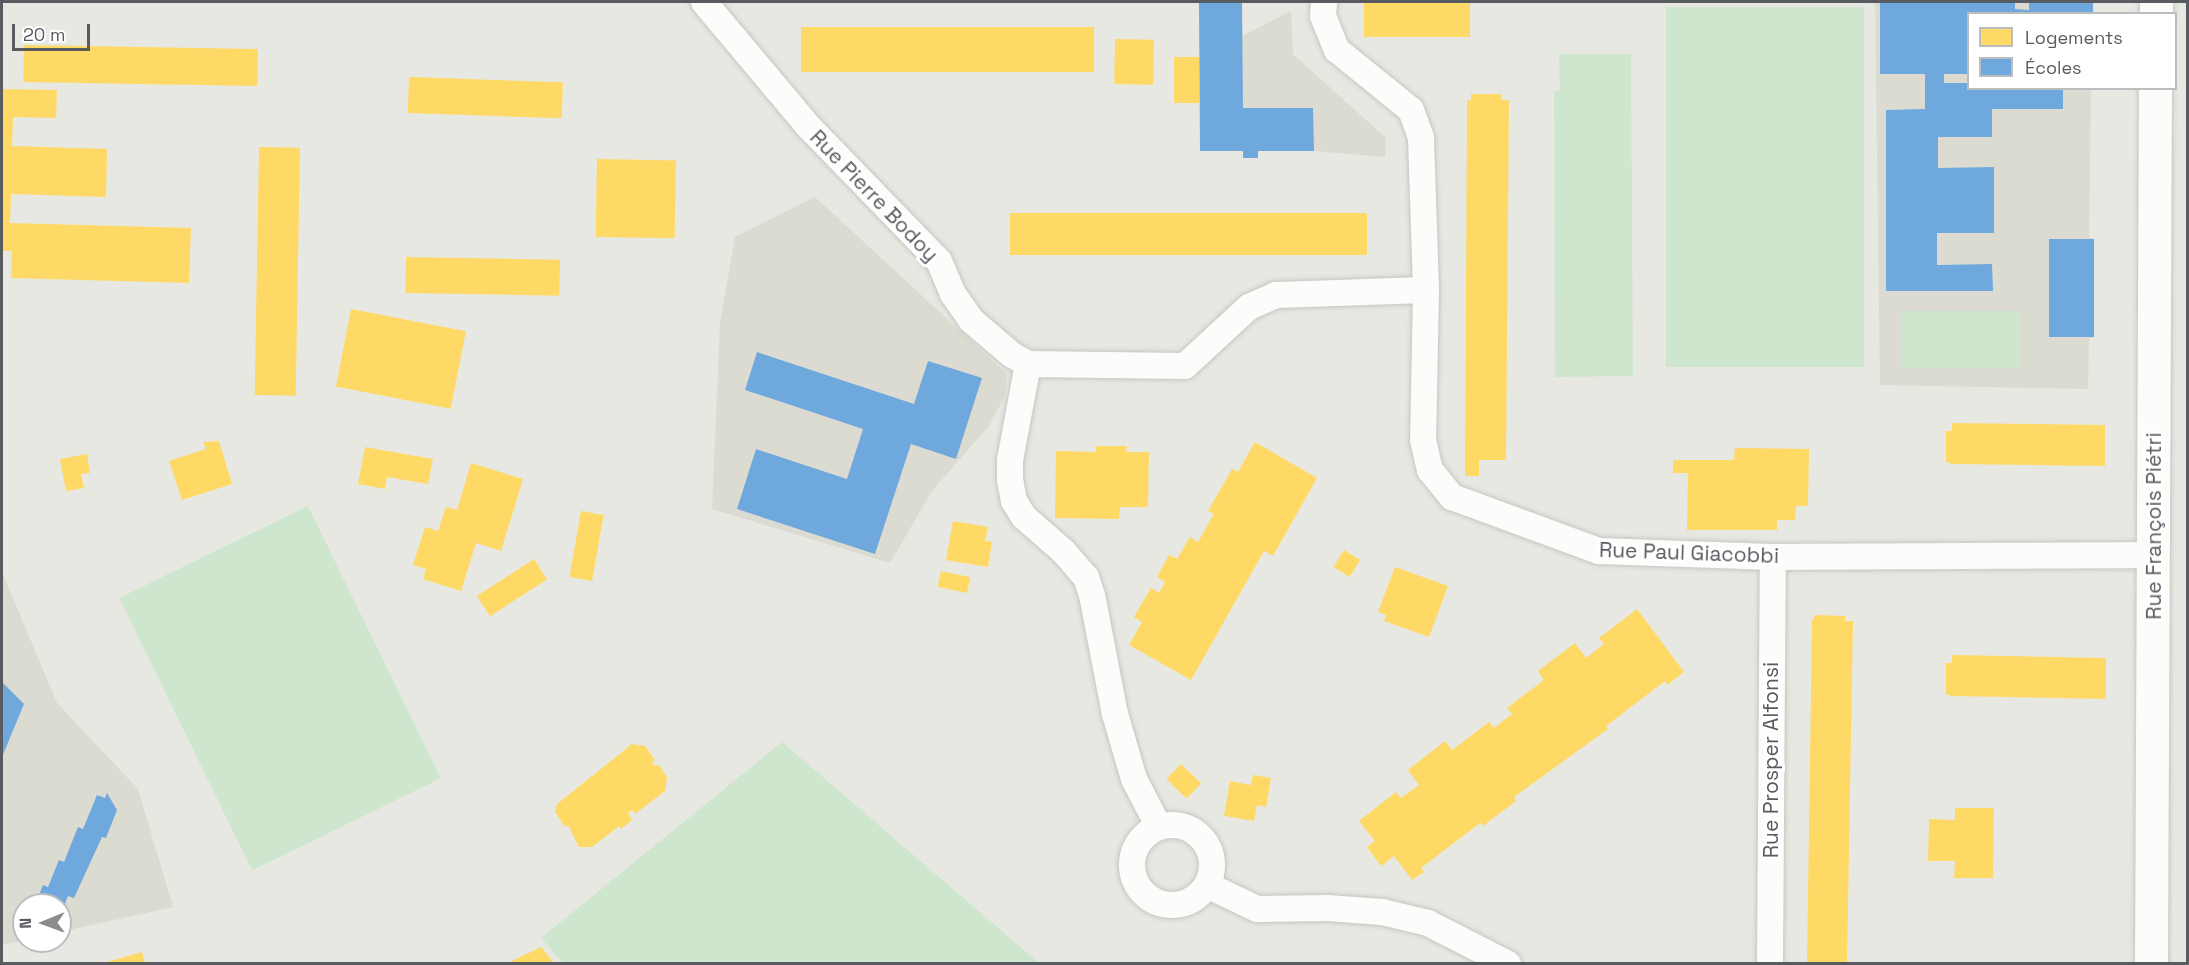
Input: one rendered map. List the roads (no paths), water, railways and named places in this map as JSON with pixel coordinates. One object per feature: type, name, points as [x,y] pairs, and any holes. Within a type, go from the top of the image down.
[{"type":"street","name":"Rue Pierre Bodoy","points":[[704,2],[807,126],[939,261],[953,294],[971,320],[1012,356],[1028,364]]},
{"type":"street","name":"Rue Paul Giacobbi","points":[[1324,2],[1323,16],[1337,50],[1411,110],[1421,138],[1426,290],[1423,440],[1430,470],[1452,497],[1599,551],[1773,556],[2155,555]]},
{"type":"street","name":"Rue François Piétri","points":[[2151,963],[2155,555],[2155,90]]},
{"type":"street","points":[[1159,827],[1134,779],[1118,725],[1092,595],[1086,577],[1063,551],[1024,517],[1014,501],[1010,479],[1010,460],[1028,364],[1185,366],[1249,307],[1276,295],[1426,290]]},
{"type":"street","name":"Rue Prosper Alfonsi","points":[[1770,963],[1773,556]]},
{"type":"street","points":[[1183,826],[1203,839],[1211,854],[1212,865],[1207,885],[1199,895],[1176,906],[1151,900],[1141,891],[1132,868],[1133,855],[1138,843],[1147,833],[1159,827],[1183,826]]},
{"type":"street","points":[[1207,885],[1257,909],[1328,908],[1372,911],[1428,923],[1508,963]]}]
